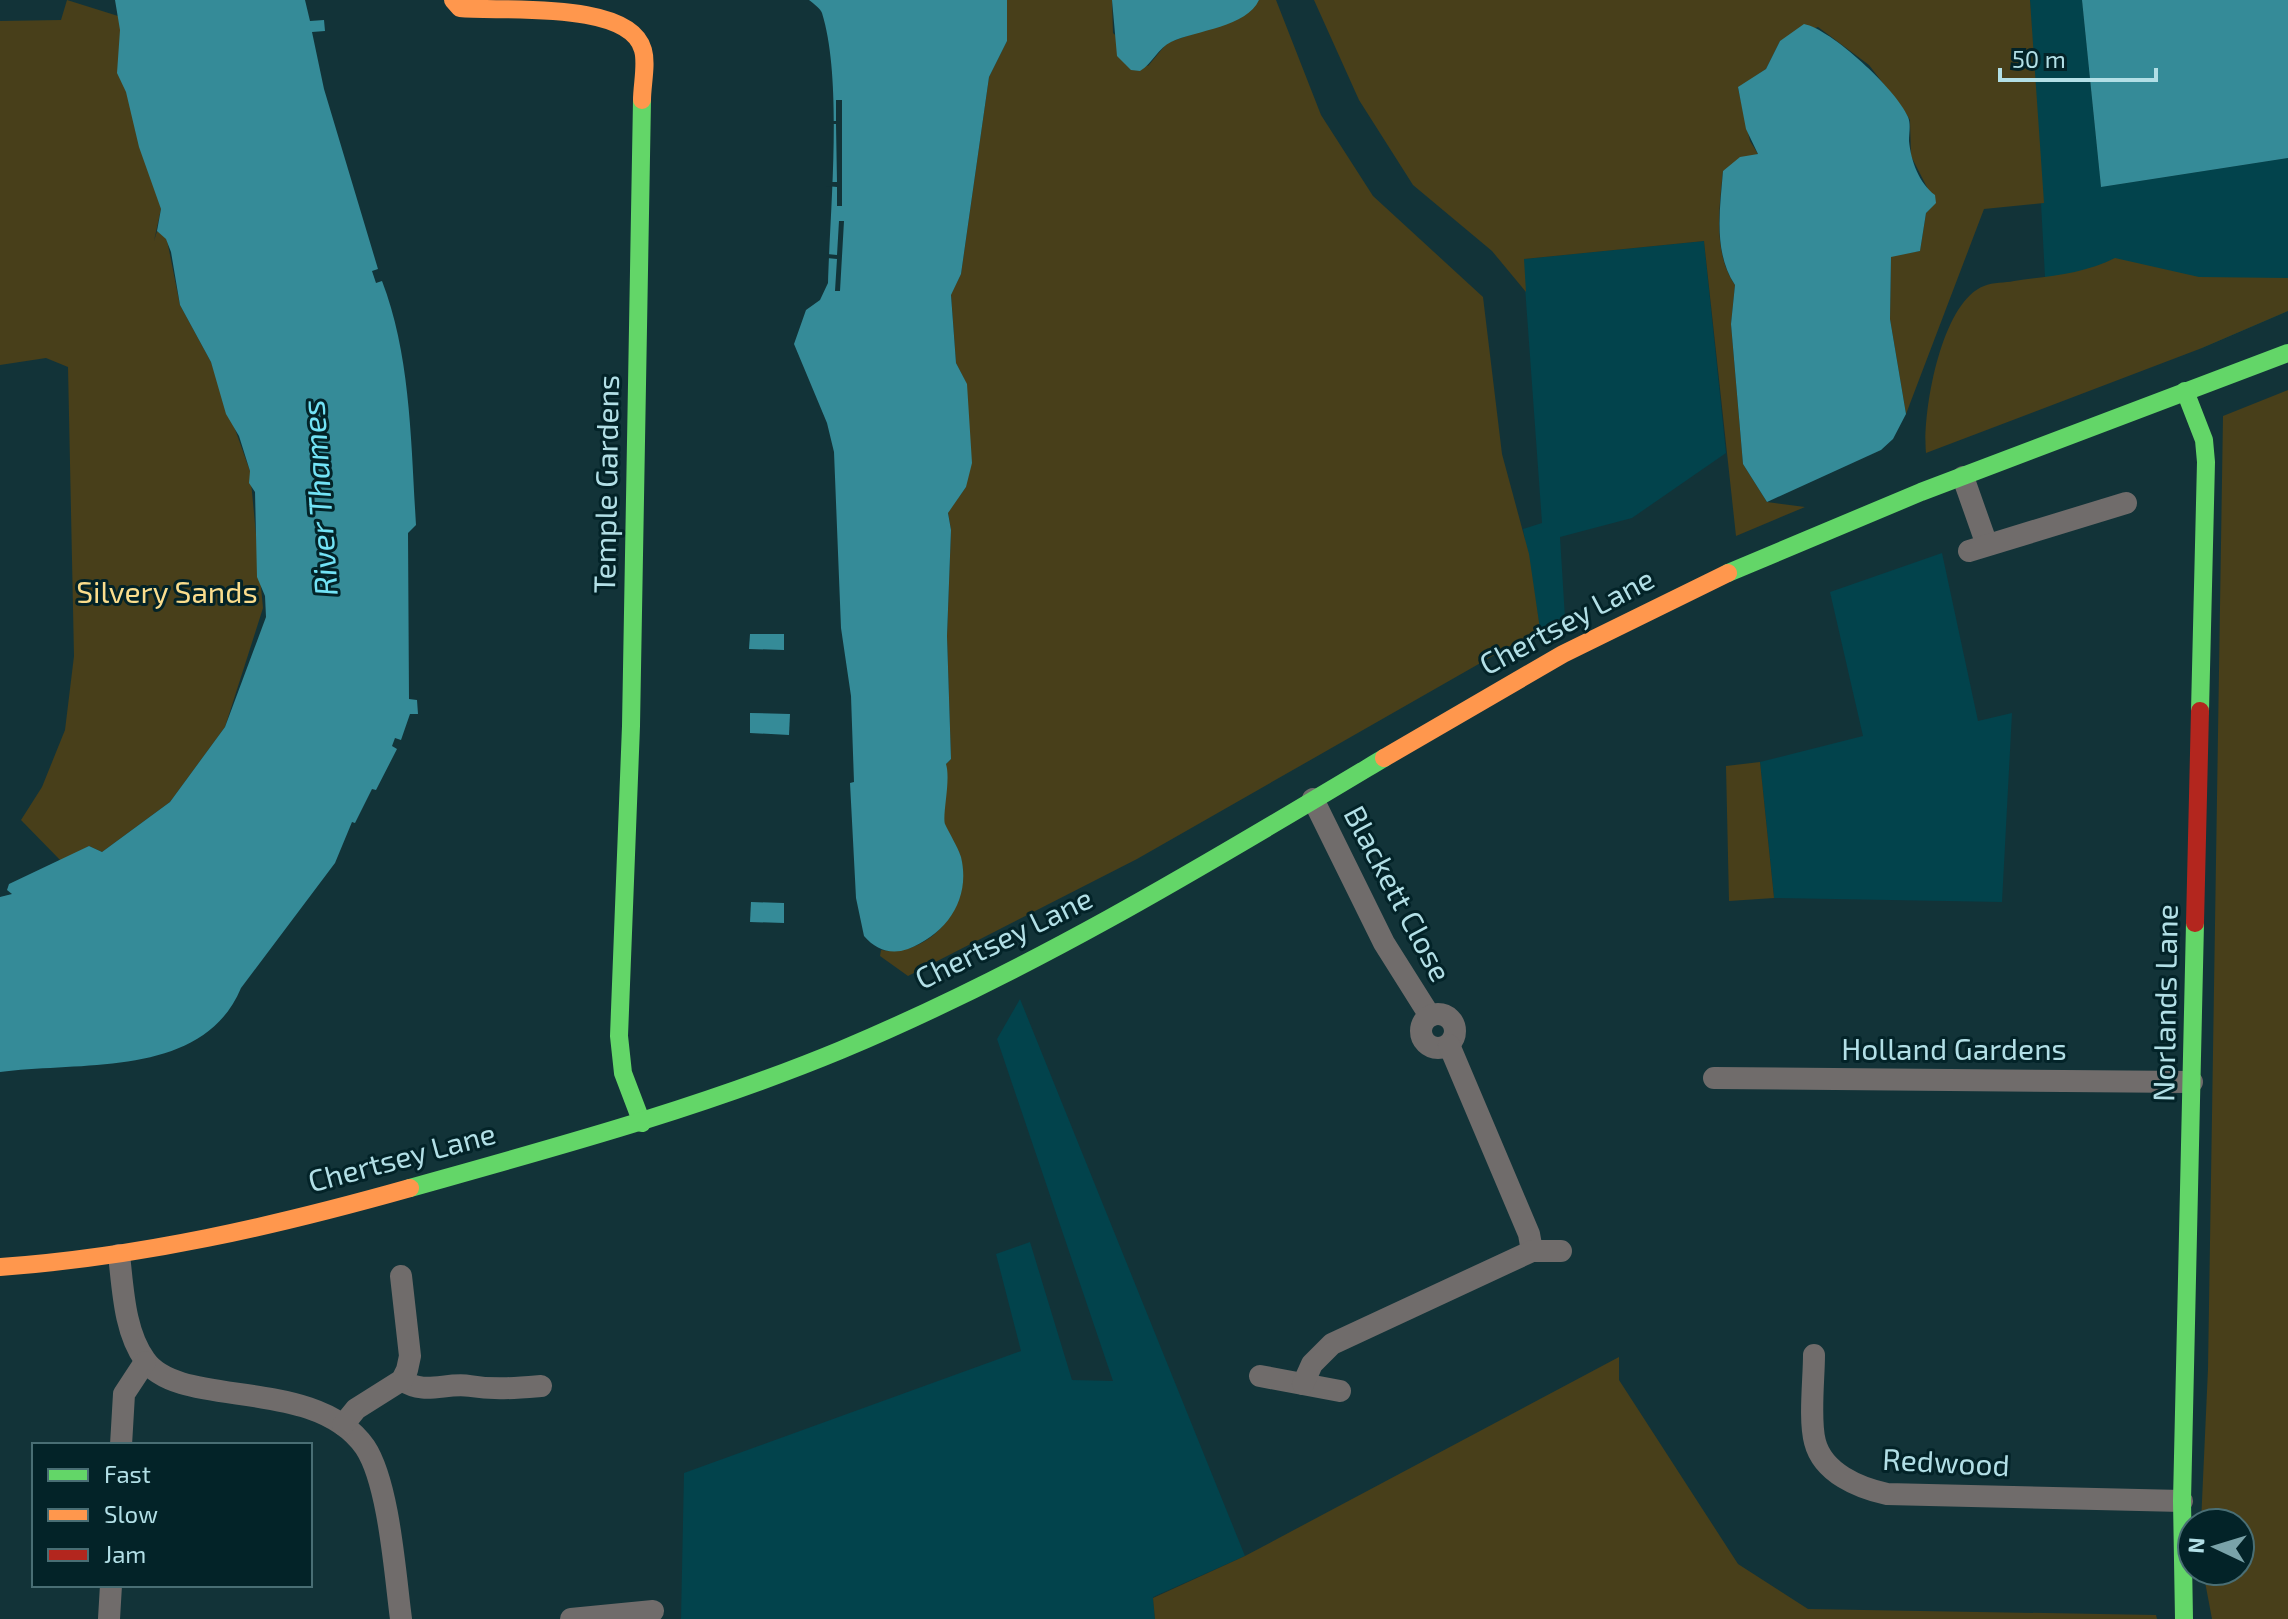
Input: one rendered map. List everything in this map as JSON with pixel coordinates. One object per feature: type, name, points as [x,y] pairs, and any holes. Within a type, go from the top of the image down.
[{"type":"street","name":"Temple Gardens","points":[[453,1],[460,8],[470,9],[596,13],[615,19],[637,37],[643,50],[631,726],[619,1036],[623,1073],[642,1123]]},
{"type":"street","name":"Chertsey Lane","points":[[0,1267],[169,1248],[350,1205],[642,1123],[844,1048],[1034,961],[1122,913],[1564,654],[1765,554],[2288,353]]},
{"type":"street","name":"Norlands Lane","points":[[2184,1619],[2182,1501],[2206,462],[2204,440],[2185,391]]},
{"type":"street","points":[[1963,477],[1978,548],[2126,503]]},
{"type":"street","name":"Blackett Close","points":[[1313,799],[1384,943],[1430,1016],[1445,1015],[1453,1024],[1454,1037],[1449,1045],[1529,1234],[1532,1251]]},
{"type":"street","name":"Holland Gardens","points":[[1714,1078],[2192,1082]]},
{"type":"street","points":[[1303,1384],[1312,1364],[1332,1344],[1532,1251],[1561,1251]]},
{"type":"street","points":[[119,1255],[132,1332],[145,1362],[171,1381],[263,1395],[312,1409],[343,1425],[364,1445],[377,1469],[404,1619]]},
{"type":"street","points":[[343,1425],[356,1409],[402,1380],[410,1356],[401,1276]]},
{"type":"street","name":"Redwood","points":[[1814,1355],[1815,1443],[1831,1467],[1859,1488],[1887,1494],[2182,1501]]},
{"type":"street","points":[[121,1443],[124,1394],[145,1362]]},
{"type":"street","points":[[1260,1376],[1340,1391]]},
{"type":"street","points":[[402,1380],[412,1387],[425,1390],[469,1386],[484,1391],[541,1386]]},
{"type":"street","points":[[109,1619],[111,1587]]},
{"type":"street","points":[[571,1619],[640,1614]]},
{"type":"shaded area","points":[[2030,0],[2082,0],[2101,187],[2288,158],[2288,311],[2202,348],[2045,277]]},
{"type":"shaded area","points":[[1704,241],[1726,453],[1632,518],[1560,537],[1565,618],[1540,629],[1523,529],[1542,523],[1523,259]]},
{"type":"shaded area","points":[[1942,553],[1978,721],[2012,713],[2002,902],[1774,898],[1760,762],[1863,736],[1830,592]]},
{"type":"shaded area","points":[[1020,999],[1245,1556],[1153,1597],[1155,1619],[681,1619],[684,1473],[1021,1351],[996,1254],[1030,1242],[1072,1380],[1113,1381],[997,1039]]},
{"type":"green space","name":"Silvery Sands","points":[[67,0],[118,16],[161,209],[154,241],[162,215],[180,305],[211,362],[250,471],[263,608],[225,727],[170,802],[102,852],[89,846],[61,861],[21,820],[42,787],[65,730],[74,656],[68,367],[46,358],[0,365],[0,21],[61,20]]},
{"type":"green space","points":[[1007,0],[1112,0],[1113,33],[1148,66],[1167,43],[1241,17],[1259,0],[1276,0],[1321,115],[1373,196],[1483,297],[1502,454],[1529,554],[1540,629],[1137,859],[908,976],[880,956],[881,950],[916,946],[931,937],[953,911],[960,894],[962,877],[961,859],[943,819],[942,806],[946,764],[951,759],[947,636],[951,530],[948,512],[966,487],[967,385],[956,363],[951,294],[961,274],[989,77],[1007,41]]},
{"type":"green space","points":[[1314,0],[2030,0],[2044,203],[1984,209],[1906,414],[1890,319],[1891,256],[1920,251],[1926,213],[1935,203],[1911,156],[1910,120],[1869,65],[1818,27],[1780,41],[1766,69],[1738,88],[1750,141],[1758,154],[1723,171],[1719,230],[1723,259],[1735,285],[1731,324],[1743,464],[1767,502],[1805,507],[1736,536],[1704,241],[1524,259],[1526,292],[1492,251],[1413,185],[1359,100]]},
{"type":"green space","points":[[2115,258],[2199,277],[2288,278],[2288,311],[2202,348],[1926,453],[1927,412],[1937,360],[1956,313],[1969,296],[1984,286],[2079,271]]},
{"type":"green space","points":[[2288,390],[2288,1619],[2212,1619],[2206,1587],[2256,1587],[2256,1507],[2202,1507],[2208,1369],[2223,416]]},
{"type":"green space","points":[[1760,762],[1774,898],[1729,901],[1726,766]]},
{"type":"green space","points":[[1619,1357],[1619,1380],[1738,1564],[1808,1609],[2156,1615],[2157,1619],[1155,1619],[1153,1598],[1245,1556]]},
{"type":"water","name":"River Thames","points":[[115,0],[305,0],[310,21],[324,20],[325,31],[312,32],[324,89],[378,269],[372,271],[376,283],[382,281],[392,310],[404,370],[416,525],[408,533],[409,699],[417,700],[418,714],[410,714],[401,740],[395,738],[392,746],[397,749],[376,790],[372,789],[355,823],[352,822],[335,863],[241,988],[223,1017],[199,1038],[169,1052],[137,1060],[0,1072],[0,897],[12,894],[7,890],[9,884],[89,846],[102,852],[170,802],[225,727],[266,617],[265,596],[257,577],[255,492],[249,483],[250,471],[239,436],[226,414],[211,362],[180,305],[166,239],[157,231],[161,209],[139,147],[126,92],[117,73],[120,30]]},
{"type":"water","points":[[809,0],[1007,0],[1007,41],[989,77],[961,274],[951,295],[956,363],[967,384],[972,463],[966,487],[948,513],[951,530],[947,636],[951,759],[946,764],[948,779],[944,819],[961,857],[962,887],[959,901],[945,924],[922,942],[896,951],[879,948],[864,936],[856,898],[850,783],[854,782],[851,696],[841,628],[834,452],[827,423],[794,344],[806,310],[820,300],[828,283],[833,183],[834,109],[828,41],[821,11]]},
{"type":"water","points":[[1112,0],[1259,0],[1253,9],[1233,22],[1167,44],[1140,71],[1131,70],[1117,56]]},
{"type":"water","points":[[2082,0],[2288,0],[2288,158],[2101,187]]},
{"type":"water","points":[[1804,24],[1830,37],[1862,62],[1901,105],[1909,120],[1914,164],[1924,184],[1935,195],[1936,203],[1926,213],[1920,251],[1891,257],[1890,319],[1906,414],[1893,439],[1881,450],[1767,502],[1743,464],[1731,324],[1735,285],[1723,259],[1720,230],[1723,171],[1740,157],[1758,154],[1746,129],[1738,87],[1766,69],[1780,41]]},
{"type":"water","points":[[750,634],[784,634],[784,650],[749,649]]},
{"type":"water","points":[[750,713],[790,714],[789,735],[750,733]]},
{"type":"water","points":[[751,902],[784,903],[784,923],[750,922]]},
{"type":"pier","points":[[836,100],[842,100],[842,206],[837,206],[837,187],[826,186],[826,182],[837,182],[836,124],[827,124],[827,121],[836,121]]},
{"type":"pier","points":[[839,221],[844,221],[840,291],[835,291],[837,259],[827,258],[827,254],[837,255]]},
{"type":"traffic: fast","points":[[642,100],[631,726],[619,1036],[623,1073],[642,1123]]},
{"type":"traffic: fast","points":[[1728,573],[1921,492],[2288,353]]},
{"type":"traffic: fast","points":[[2185,391],[2204,440],[2206,462],[2200,711]]},
{"type":"traffic: fast","points":[[410,1188],[682,1108],[788,1071],[912,1019],[1118,914],[1384,758]]},
{"type":"traffic: fast","points":[[2184,1619],[2182,1501],[2195,923]]},
{"type":"traffic: slow","points":[[453,0],[460,8],[562,12],[615,23],[633,34],[643,50],[642,100]]},
{"type":"traffic: slow","points":[[1384,758],[1563,654],[1728,573]]},
{"type":"traffic: slow","points":[[0,1267],[156,1248],[309,1215],[410,1188]]},
{"type":"traffic: jam","points":[[2195,923],[2200,711]]}]
